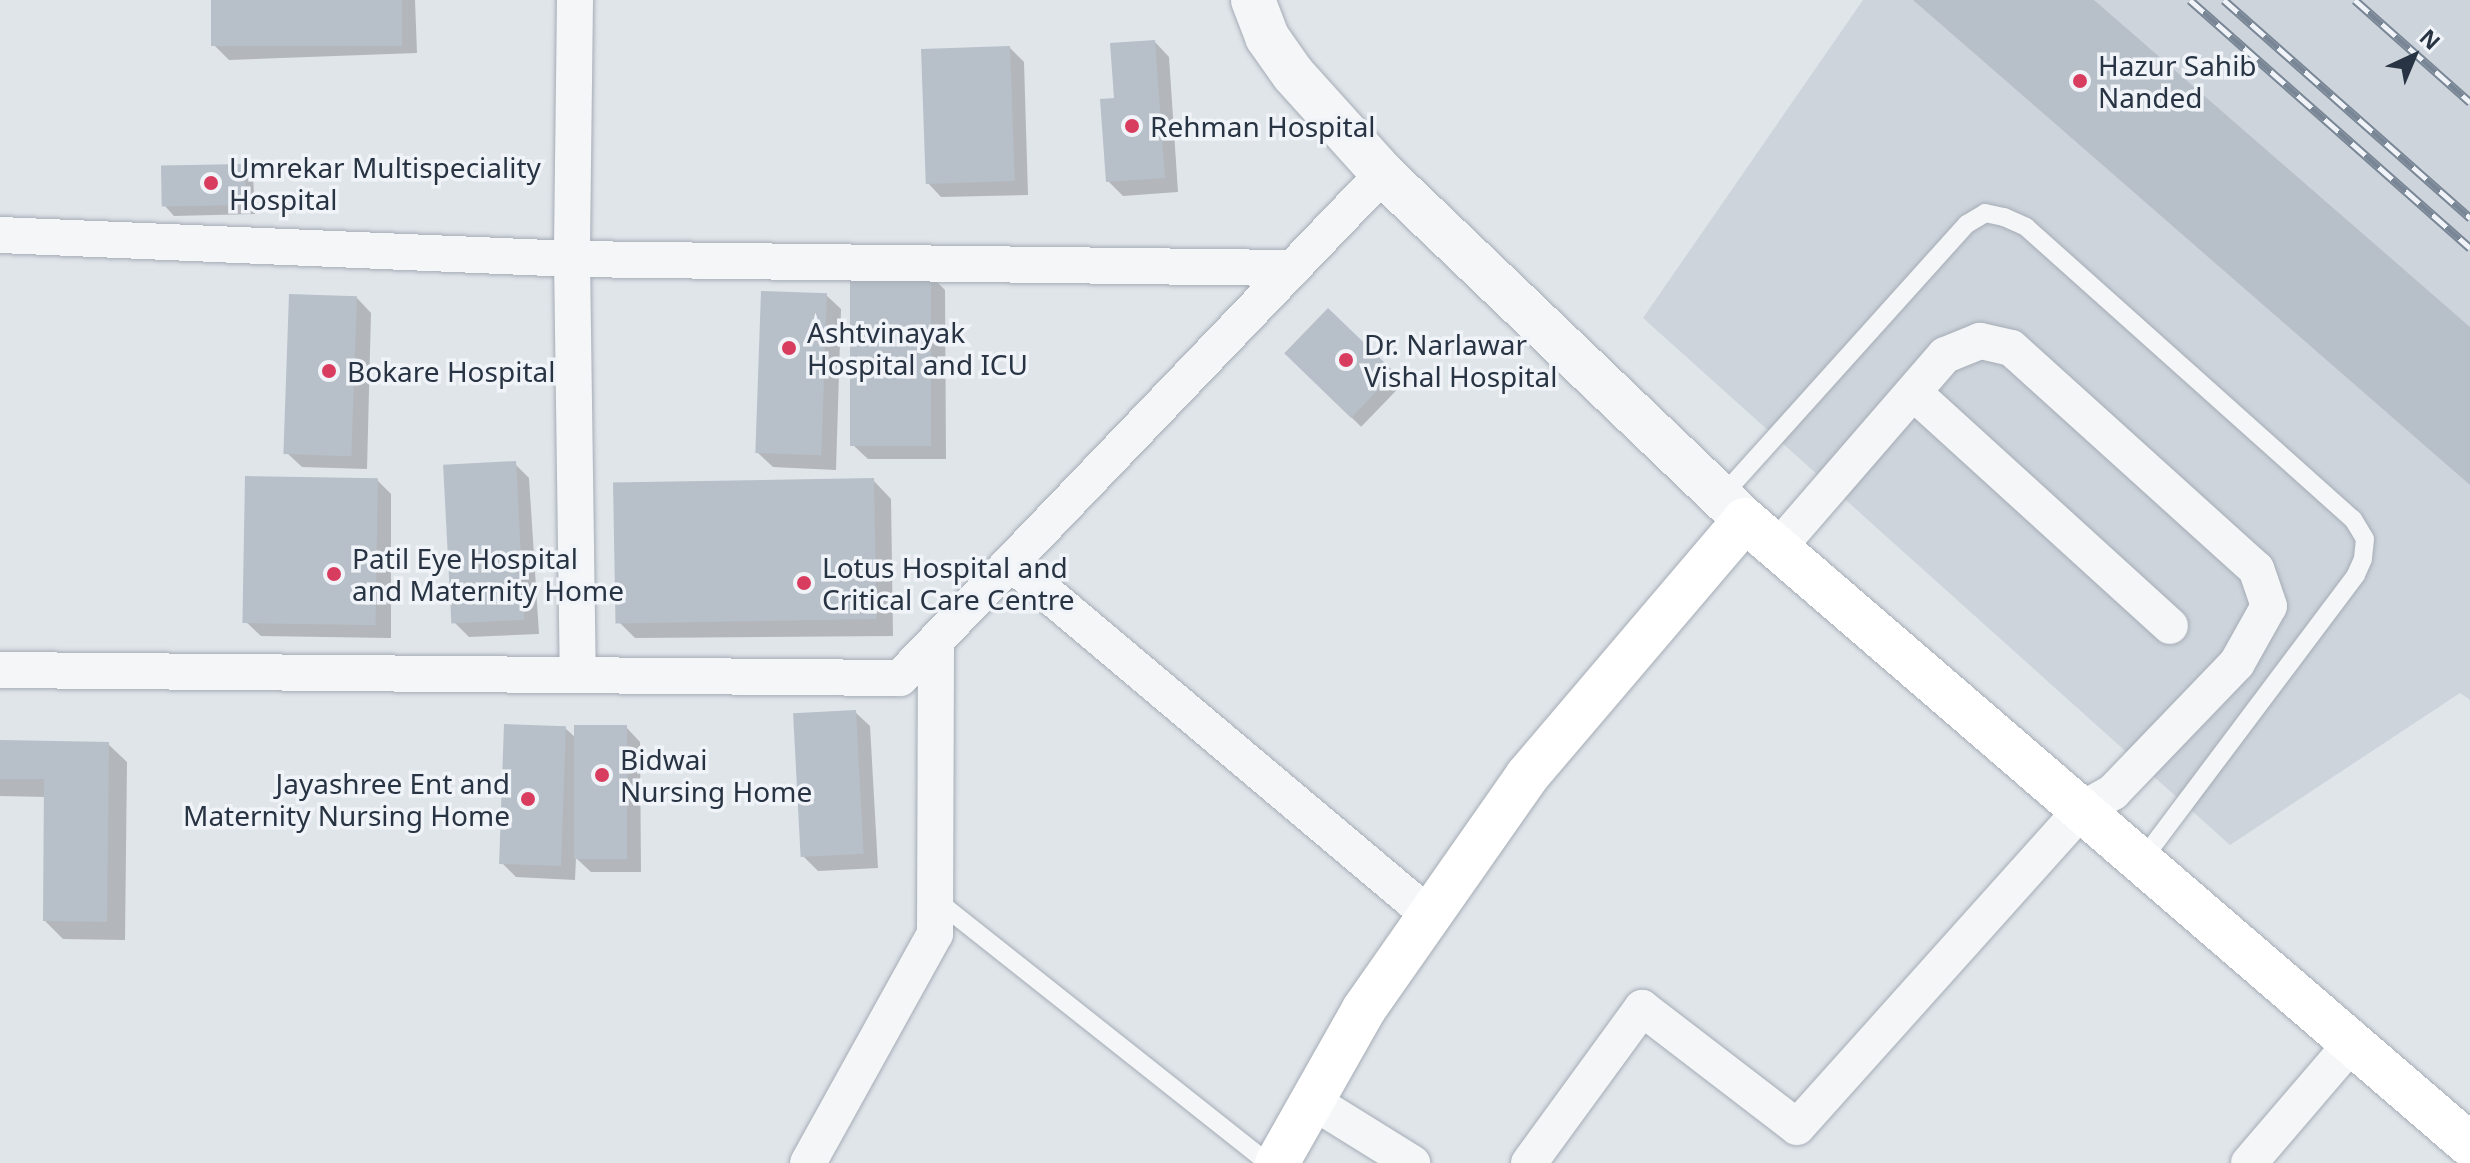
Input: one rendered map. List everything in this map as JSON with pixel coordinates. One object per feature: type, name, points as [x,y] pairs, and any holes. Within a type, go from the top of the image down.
[{"type":"main road","points":[[1277,1163],[1364,1009],[1429,915],[1527,776],[1733,508],[2470,1145]]},
{"type":"street","points":[[575,0],[572,259],[578,675]]},
{"type":"street","points":[[1253,0],[1267,37],[1293,74],[1383,174],[1733,508]]},
{"type":"street","points":[[0,670],[900,678],[1383,174]]},
{"type":"street","points":[[0,235],[572,259],[1293,268]]},
{"type":"street","points":[[1529,1163],[1642,1008],[1797,1127],[2081,810],[2113,792],[2237,663],[2269,606],[2256,569],[2011,348],[1980,341],[1945,355],[1778,548]]},
{"type":"street","points":[[1914,393],[2170,626]]},
{"type":"street","points":[[1011,563],[1429,915]]},
{"type":"street","points":[[808,1163],[935,934],[936,641]]},
{"type":"street","points":[[2249,1163],[2352,1043]]},
{"type":"street","points":[[1312,1101],[1412,1163]]},
{"type":"lane","points":[[1733,508],[1967,224],[1985,213],[2026,227],[2353,519],[2365,539],[2363,559],[2356,575],[2141,861]]},
{"type":"lane","points":[[935,899],[1268,1163]]},
{"type":"shaded area","points":[[1863,0],[2470,0],[2470,700],[2460,693],[2230,845],[1643,318]]},
{"type":"building","points":[[211,0],[402,0],[402,46],[211,46]]},
{"type":"building","points":[[1913,0],[2094,0],[2470,327],[2470,485]]},
{"type":"building","points":[[1155,40],[1165,178],[1106,182],[1100,99],[1114,98],[1110,43]]},
{"type":"building","points":[[1010,46],[1015,181],[926,184],[921,49]]},
{"type":"building","points":[[245,164],[246,205],[162,206],[161,165]]},
{"type":"building","points":[[850,273],[931,273],[931,446],[850,446]]},
{"type":"building","points":[[761,291],[827,293],[821,455],[755,453]]},
{"type":"building","points":[[289,294],[357,296],[351,456],[283,454]]},
{"type":"building","points":[[1328,308],[1395,373],[1351,418],[1284,353]]},
{"type":"building","points":[[516,461],[524,620],[451,624],[443,465]]},
{"type":"building","points":[[245,476],[378,478],[375,625],[242,623]]},
{"type":"building","points":[[874,478],[876,619],[616,624],[613,483]]},
{"type":"building","points":[[856,710],[864,854],[801,857],[793,713]]},
{"type":"building","points":[[504,724],[566,726],[561,866],[499,864]]},
{"type":"building","points":[[574,725],[627,725],[627,859],[574,859]]},
{"type":"building","points":[[0,740],[109,742],[107,922],[43,921],[44,779],[0,779]]},
{"type":"railway","points":[[2190,0],[2470,248]]},
{"type":"railway","points":[[2224,0],[2470,218]]},
{"type":"railway","points":[[2355,0],[2470,102]]},
{"type":"place","name":"Hazur Sahib Nanded","points":[[2080,81]]},
{"type":"place","name":"Rehman Hospital","points":[[1132,126]]},
{"type":"place","name":"Umrekar Multispeciality Hospital","points":[[211,183]]},
{"type":"place","name":"Ashtvinayak Hospital and ICU","points":[[789,348]]},
{"type":"place","name":"Dr. Narlawar Vishal Hospital","points":[[1346,360]]},
{"type":"place","name":"Bokare Hospital","points":[[329,371]]},
{"type":"place","name":"Patil Eye Hospital and Maternity Home","points":[[334,574]]},
{"type":"place","name":"Lotus Hospital and Critical Care Centre","points":[[804,583]]},
{"type":"place","name":"Bidwai Nursing Home","points":[[602,775]]},
{"type":"place","name":"Jayashree Ent and Maternity Nursing Home","points":[[528,799]]}]
